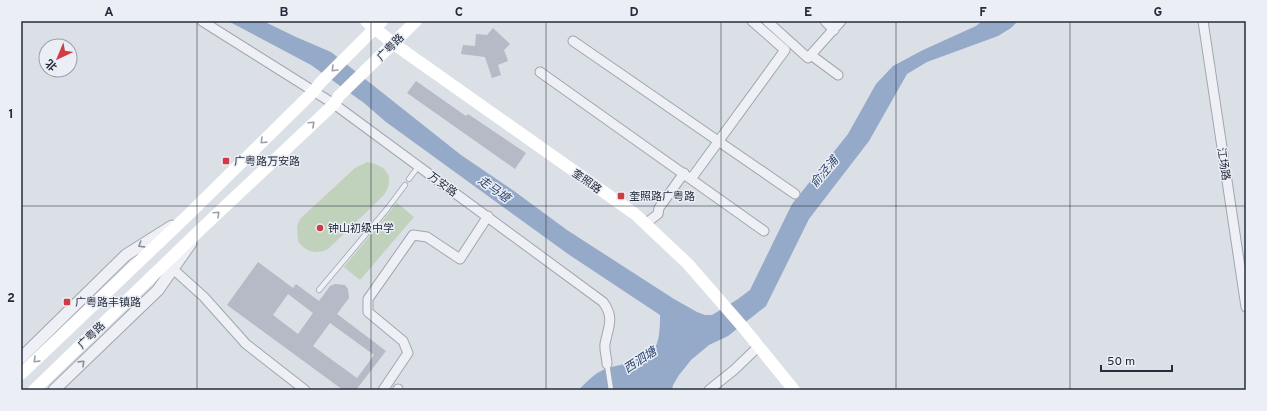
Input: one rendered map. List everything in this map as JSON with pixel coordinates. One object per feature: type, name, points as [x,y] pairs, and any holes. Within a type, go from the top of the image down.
[{"type":"main road","name":"广粤路","points":[[34,390],[394,44],[416,21]]},
{"type":"main road","name":"广粤路","points":[[21,374],[186,217],[317,87],[348,55],[374,23]]},
{"type":"main road","name":"奎照路","points":[[374,23],[394,44],[629,210],[688,264],[759,346],[794,390]]},
{"type":"street","name":"万安路","points":[[202,21],[317,87],[336,100],[418,166],[604,302],[609,309],[610,316],[610,327],[605,346],[607,364]]},
{"type":"street","points":[[645,224],[658,214],[659,208],[719,141],[785,50],[752,21]]},
{"type":"street","points":[[767,21],[808,58],[841,21]]},
{"type":"street","points":[[824,21],[834,30]]},
{"type":"street","name":"江场路","points":[[1203,21],[1246,307]]},
{"type":"street","points":[[573,41],[795,194]]},
{"type":"street","points":[[811,55],[838,75]]},
{"type":"street","points":[[540,72],[764,231]]},
{"type":"street","points":[[383,390],[408,353],[403,341],[368,312],[368,299],[413,235],[427,237],[460,259],[488,216]]},
{"type":"street","name":"广粤路","points":[[21,358],[126,255],[186,217]]},
{"type":"street","name":"广粤路","points":[[54,390],[158,290],[200,230]]},
{"type":"street","points":[[173,269],[204,297],[246,344],[305,390]]},
{"type":"street","points":[[709,390],[734,370],[759,346]]},
{"type":"lane","points":[[409,179],[418,166]]},
{"type":"lane","points":[[319,290],[387,210],[405,185]]},
{"type":"lane","name":"万安路","points":[[607,364],[611,390]]},
{"type":"green space","points":[[367,162],[379,166],[387,173],[389,183],[384,195],[328,249],[316,252],[304,248],[298,241],[297,226],[300,219],[355,168]]},
{"type":"green space","points":[[397,203],[414,217],[360,280],[344,267]]},
{"type":"water","points":[[228,21],[263,21],[331,52],[461,155],[514,191],[567,230],[674,299],[697,312],[705,315],[712,315],[750,290],[792,204],[848,134],[876,84],[893,66],[923,50],[976,26],[982,21],[1018,21],[1011,28],[998,36],[927,62],[907,74],[869,141],[809,219],[766,306],[728,336],[709,345],[691,360],[679,375],[673,385],[672,390],[579,390],[590,379],[603,370],[639,360],[652,352],[656,346],[660,330],[660,315],[568,254],[386,122],[364,103],[311,65]]},
{"type":"building","points":[[493,28],[510,44],[504,50],[508,61],[498,65],[501,75],[492,78],[485,57],[461,54],[463,45],[475,46],[476,34],[487,35]]},
{"type":"building","points":[[416,81],[466,116],[468,114],[526,153],[515,169],[407,93]]},
{"type":"building","points":[[258,262],[293,288],[296,284],[319,301],[330,286],[335,284],[345,285],[348,289],[349,298],[337,314],[386,351],[356,390],[343,390],[227,305]],"holes":[[[288,294],[313,313],[298,334],[273,315]],[[330,323],[374,355],[357,378],[313,346]]]},
{"type":"place","name":"广粤路万安路","points":[[226,161]]},
{"type":"place","name":"奎照路广粤路","points":[[621,196]]},
{"type":"place","name":"钟山初级中学","points":[[320,228]]},
{"type":"place","name":"广粤路丰镇路","points":[[67,302]]},
{"type":"water label","name":"俞泾浦","points":[[824,172]]},
{"type":"water label","name":"走马塘","points":[[494,189]]},
{"type":"water label","name":"西泗塘","points":[[640,360]]}]
